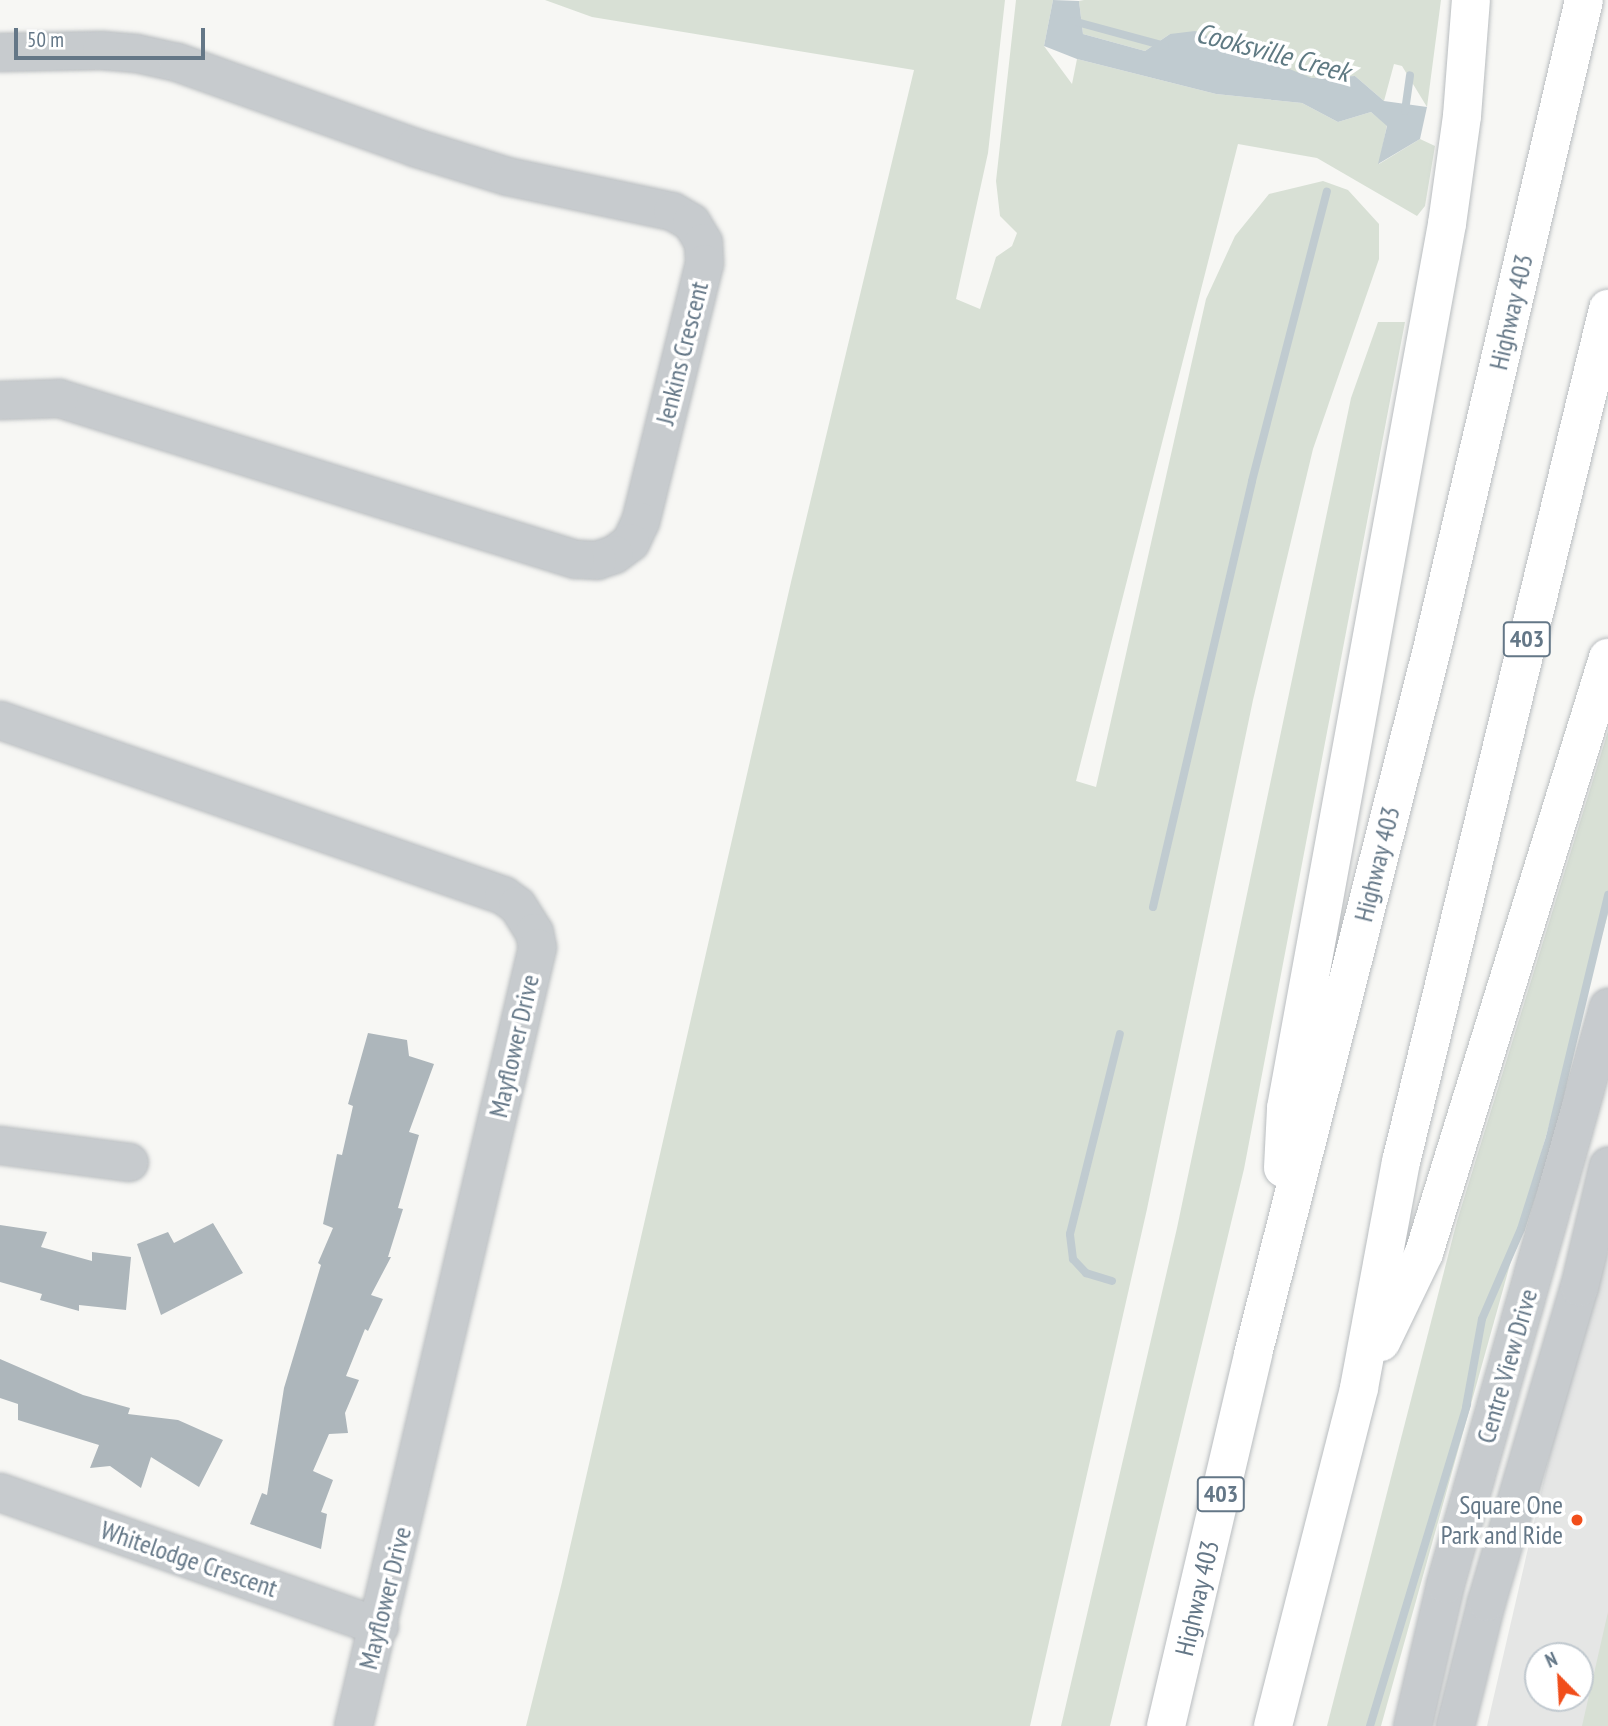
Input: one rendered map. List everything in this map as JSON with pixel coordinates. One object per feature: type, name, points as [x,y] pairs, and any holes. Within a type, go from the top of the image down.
[{"type":"highway","points":[[1277,1262],[1286,1108],[1447,224],[1462,116],[1471,0]]},
{"type":"highway","name":"Highway 403","points":[[1167,1726],[1277,1262],[1433,645],[1584,0]]},
{"type":"highway","name":"403","points":[[1273,1726],[1359,1388],[1401,1162],[1608,309]]},
{"type":"highway","points":[[1359,1388],[1424,1253],[1608,658]]},
{"type":"street","name":"Jenkins Crescent","points":[[0,52],[101,50],[136,53],[177,62],[414,147],[507,176],[673,211],[691,222],[703,242],[704,263],[640,521],[630,542],[614,554],[597,560],[575,559],[59,398],[0,400]]},
{"type":"street","name":"Mayflower Drive","points":[[0,720],[503,895],[517,905],[534,932],[537,947],[379,1626],[353,1726]]},
{"type":"street","name":"Centre View Drive","points":[[1412,1726],[1446,1584],[1608,1007]]},
{"type":"street","points":[[0,1144],[129,1162]]},
{"type":"street","name":"Centre View Drive","points":[[1455,1726],[1486,1602],[1579,1287],[1608,1165]]},
{"type":"street","name":"Whitelodge Crescent","points":[[0,1492],[379,1626]]},
{"type":"shaded area","points":[[545,0],[1005,0],[988,153],[956,299],[980,309],[996,257],[1012,246],[1017,233],[1000,216],[996,181],[1016,0],[1053,0],[1044,46],[1072,84],[1077,59],[1216,94],[1302,103],[1338,122],[1371,112],[1387,125],[1379,164],[1420,139],[1435,146],[1425,206],[1417,216],[1317,158],[1238,144],[1076,781],[1096,787],[1206,299],[1235,236],[1269,194],[1323,181],[1348,190],[1379,224],[1379,259],[1313,449],[1253,700],[1147,1209],[1030,1726],[526,1726],[562,1582],[791,582],[914,70],[592,17]]},
{"type":"shaded area","points":[[1053,0],[1079,1],[1083,34],[1145,51],[1170,34],[1195,31],[1312,78],[1355,76],[1384,101],[1427,107],[1420,139],[1378,164],[1387,126],[1371,112],[1338,122],[1302,103],[1216,94],[1077,59],[1044,46]]},
{"type":"shaded area","points":[[1441,0],[1427,107],[1402,66],[1394,64],[1384,101],[1355,76],[1312,78],[1170,34],[1145,51],[1083,34],[1079,1]]},
{"type":"shaded area","points":[[1378,322],[1405,322],[1244,1169],[1110,1726],[1061,1726],[1177,1228],[1351,398]]},
{"type":"shaded area","points":[[1608,731],[1608,914],[1381,1726],[1327,1726],[1457,1221]]},
{"type":"shaded area","points":[[1608,1251],[1608,1726],[1487,1726],[1560,1410]]},
{"type":"shaded area","points":[[1608,1612],[1608,1726],[1582,1726],[1585,1712],[1594,1712],[1594,1673]]},
{"type":"building","points":[[368,1033],[407,1040],[409,1056],[434,1064],[409,1132],[419,1135],[398,1208],[403,1209],[388,1257],[391,1257],[371,1295],[383,1299],[368,1331],[365,1329],[346,1376],[359,1380],[345,1413],[348,1433],[329,1434],[313,1471],[333,1480],[321,1512],[327,1514],[321,1549],[250,1524],[262,1493],[267,1495],[284,1388],[321,1265],[318,1263],[333,1228],[323,1224],[337,1154],[342,1155],[353,1106],[348,1104]]},
{"type":"building","points":[[213,1223],[243,1273],[161,1315],[137,1244],[168,1232],[174,1243]]},
{"type":"building","points":[[0,1225],[47,1232],[41,1247],[92,1261],[92,1252],[131,1257],[126,1310],[79,1305],[79,1311],[40,1300],[42,1294],[0,1282]]},
{"type":"building","points":[[0,1359],[83,1395],[130,1408],[128,1414],[178,1420],[223,1440],[199,1487],[151,1457],[141,1488],[110,1466],[90,1468],[99,1445],[18,1420],[18,1404],[0,1398]]},
{"type":"waterway","name":"Cooksville Creek","points":[[1073,21],[1165,46]]},
{"type":"waterway","points":[[1405,111],[1410,75]]},
{"type":"waterway","points":[[1153,907],[1252,481],[1327,192]]},
{"type":"waterway","points":[[1466,1407],[1482,1319],[1521,1229],[1550,1137],[1608,895]]},
{"type":"waterway","points":[[1112,1281],[1086,1273],[1073,1259],[1070,1234],[1120,1034]]},
{"type":"waterway","points":[[1370,1726],[1467,1404]]},
{"type":"place","name":"Square One Park and Ride","points":[[1577,1520]]}]
